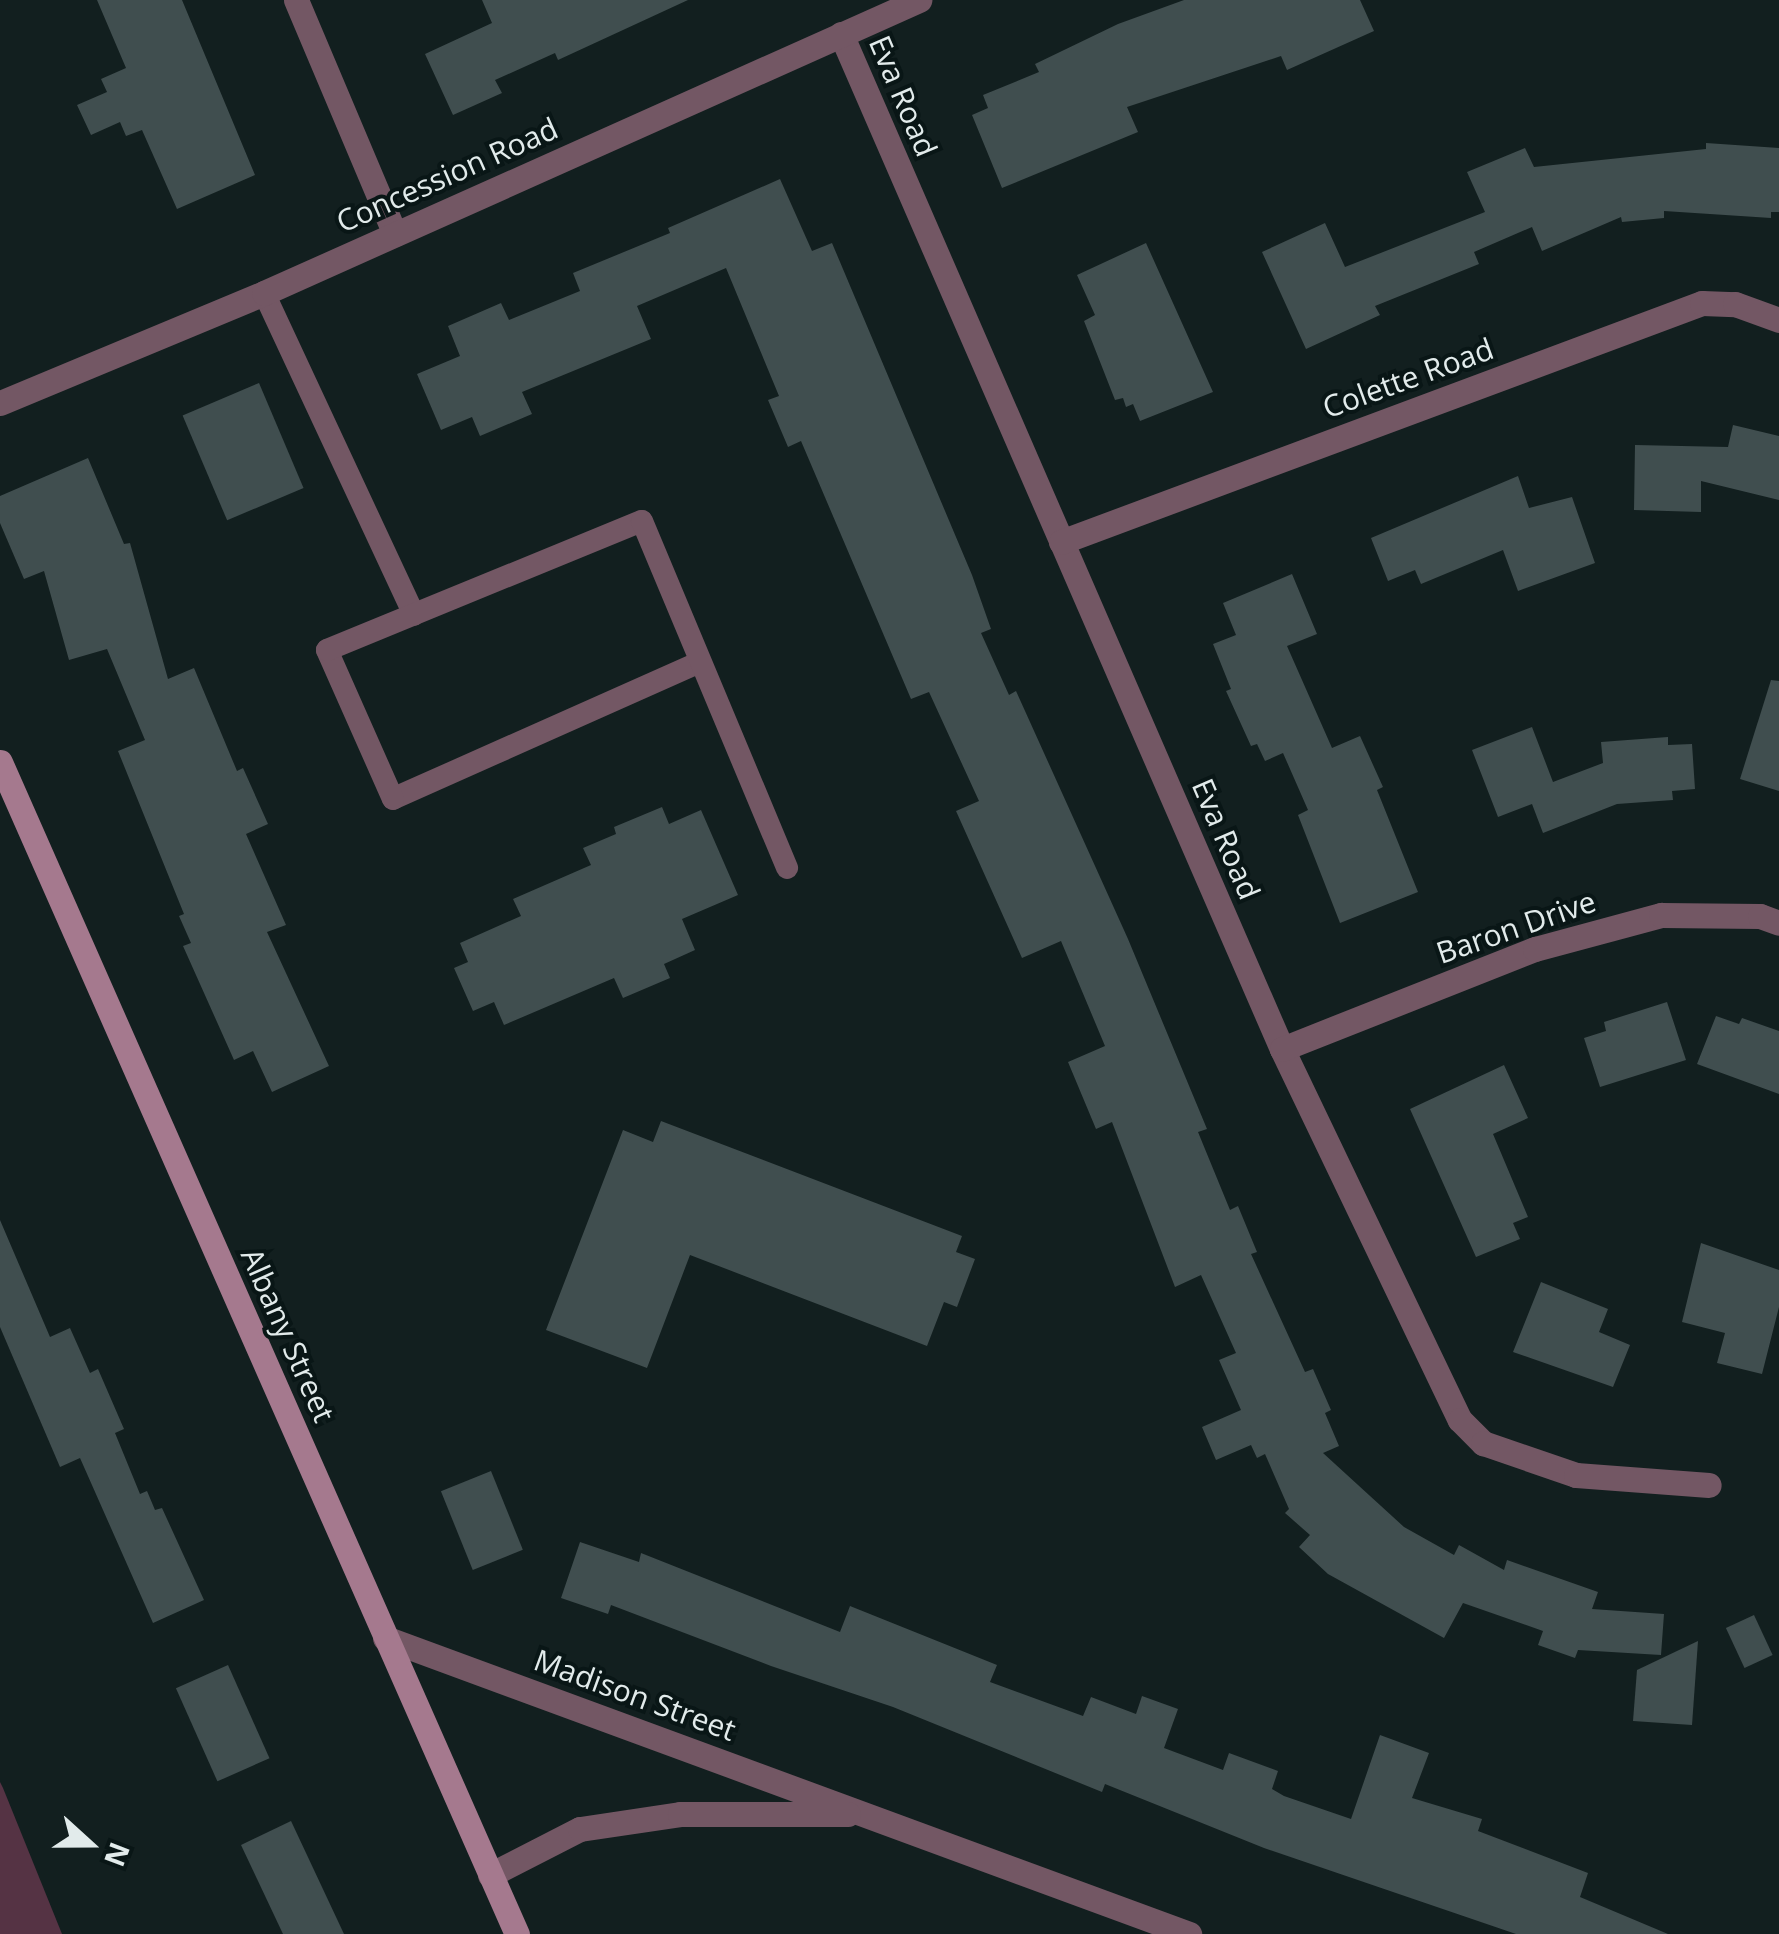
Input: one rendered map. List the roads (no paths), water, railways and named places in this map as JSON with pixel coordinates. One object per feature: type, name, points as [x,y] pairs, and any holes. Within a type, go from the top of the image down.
[{"type":"street","points":[[296,0],[395,234]]},
{"type":"street","name":"Concession Road","points":[[0,403],[264,292],[919,0]]},
{"type":"street","name":"Eva Road","points":[[841,34],[1282,1049],[1460,1420],[1484,1443],[1576,1474],[1709,1485]]},
{"type":"street","name":"Colette Road","points":[[1062,542],[1702,304],[1735,304],[1779,320]]},
{"type":"street","name":"Albany Street","points":[[0,762],[517,1934]]},
{"type":"street","name":"Baron Drive","points":[[1282,1049],[1535,949],[1662,915],[1760,916],[1779,922]]},
{"type":"street","name":"Madison Street","points":[[385,1638],[1189,1934]]},
{"type":"street","name":"Madison Street","points":[[490,1874],[580,1829],[680,1814],[863,1814]]},
{"type":"lane","points":[[264,292],[414,615]]},
{"type":"lane","points":[[700,662],[392,800],[327,650],[642,521],[787,868]]}]
